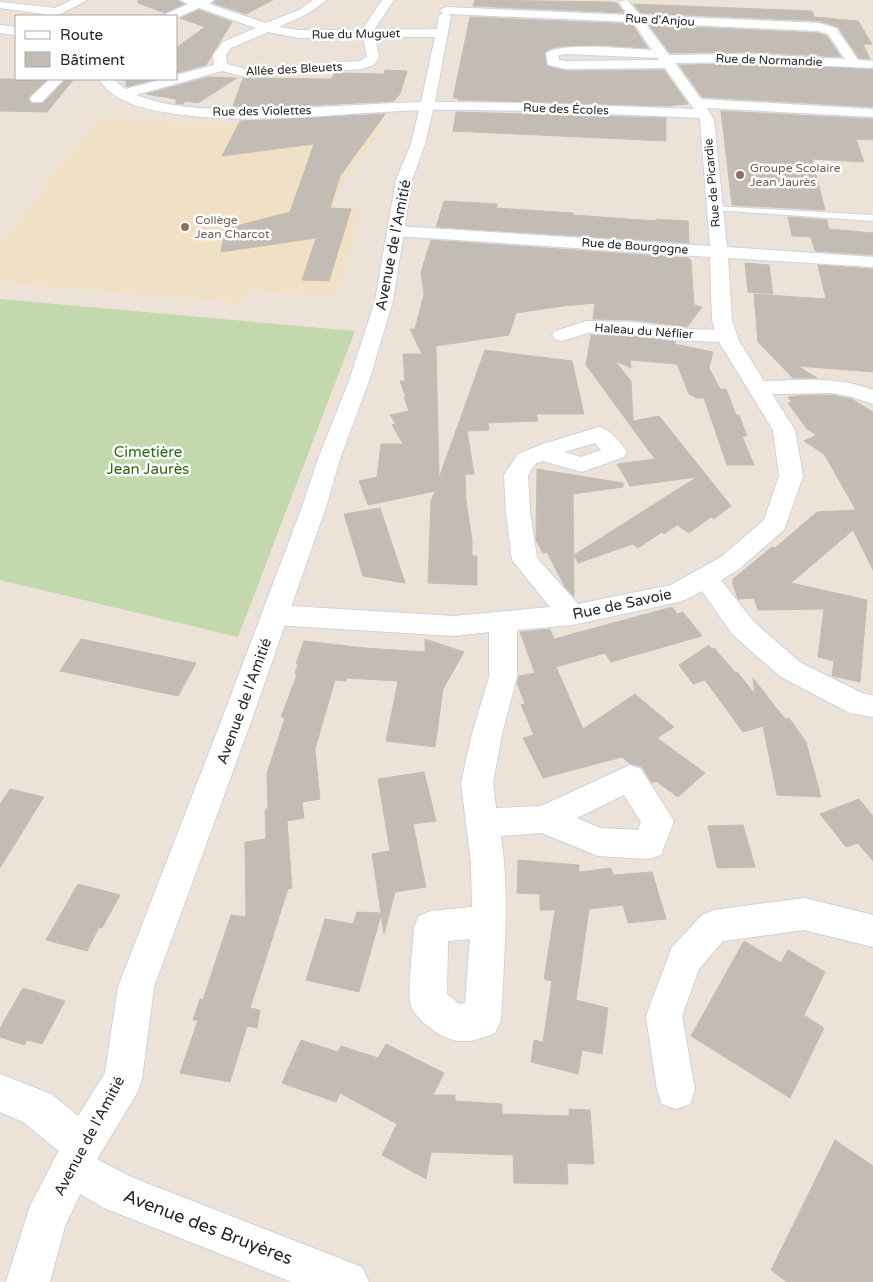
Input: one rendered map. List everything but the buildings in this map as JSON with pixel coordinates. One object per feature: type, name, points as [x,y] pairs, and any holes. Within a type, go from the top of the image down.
[{"type":"street","points":[[21,7],[36,0]]},
{"type":"street","points":[[0,5],[21,7],[53,14],[81,0]]},
{"type":"street","name":"Rue du Muguet","points":[[186,0],[204,2],[268,28],[299,34],[441,33]]},
{"type":"street","points":[[178,79],[222,67],[218,60],[219,52],[226,45],[303,12],[321,0]]},
{"type":"street","points":[[368,34],[368,30],[388,0]]},
{"type":"street","points":[[172,15],[204,2]]},
{"type":"street","name":"Rue d'Anjou","points":[[446,3],[637,18],[828,28],[855,64]]},
{"type":"street","name":"Avenue de l'Amitié","points":[[28,1282],[45,1221],[77,1156],[123,1079],[136,987],[275,615],[314,507],[329,459],[359,381],[384,301],[404,180],[418,144],[433,85],[446,3]]},
{"type":"street","points":[[625,4],[637,18],[664,59],[701,109]]},
{"type":"street","points":[[1,30],[15,31]]},
{"type":"street","name":"Allée des Bleuets","points":[[222,67],[232,71],[255,73],[362,65],[373,57],[368,34]]},
{"type":"street","points":[[565,50],[664,59],[566,65],[553,62],[552,54],[565,50]]},
{"type":"street","name":"Rue de Normandie","points":[[664,59],[750,58],[873,64]]},
{"type":"street","points":[[37,99],[56,80]]},
{"type":"street","name":"Rue des Violettes","points":[[107,80],[116,91],[147,104],[230,115],[427,106]]},
{"type":"street","points":[[124,94],[175,80]]},
{"type":"street","name":"Rue des Écoles","points":[[427,106],[873,113]]},
{"type":"street","name":"Rue de Picardie","points":[[701,109],[715,208],[719,252]]},
{"type":"street","name":"Rue de Bourgogne","points":[[396,230],[873,262]]},
{"type":"street","name":"Rue de Savoie","points":[[275,615],[454,626],[572,616],[678,593],[730,563],[774,524],[792,476],[784,430],[727,336],[722,320],[719,252]]},
{"type":"street","name":"Haleau du Néflier","points":[[562,335],[588,327],[597,327],[634,328],[673,334],[727,336]]},
{"type":"street","points":[[759,388],[831,386],[861,392],[873,398]]},
{"type":"street","points":[[541,453],[526,459],[516,476],[518,512],[525,560],[572,616]]},
{"type":"street","points":[[705,577],[743,628],[791,670],[860,705],[873,706]]},
{"type":"street","points":[[489,922],[488,862],[478,783],[487,734],[503,677],[503,621]]},
{"type":"street","points":[[483,822],[544,819]]},
{"type":"street","points":[[676,1090],[664,1016],[684,959],[714,926],[804,914],[873,930]]},
{"type":"street","name":"Avenue des Bruyères","points":[[0,1093],[38,1108],[77,1156],[119,1193],[347,1282]]},
{"type":"lane","points":[[715,208],[873,218]]},
{"type":"shaded area","name":"Collège Jean Charcot","points":[[96,119],[385,126],[340,186],[334,208],[362,209],[338,297],[250,290],[240,303],[0,282],[0,245]]},
{"type":"green space","name":"Cimetière Jean Jaurès","points":[[0,299],[355,331],[238,637],[0,580]]},
{"type":"place","name":"Groupe Scolaire Jean Jaurès","points":[[740,175]]},
{"type":"place","name":"Collège Jean Charcot","points":[[185,227]]}]
